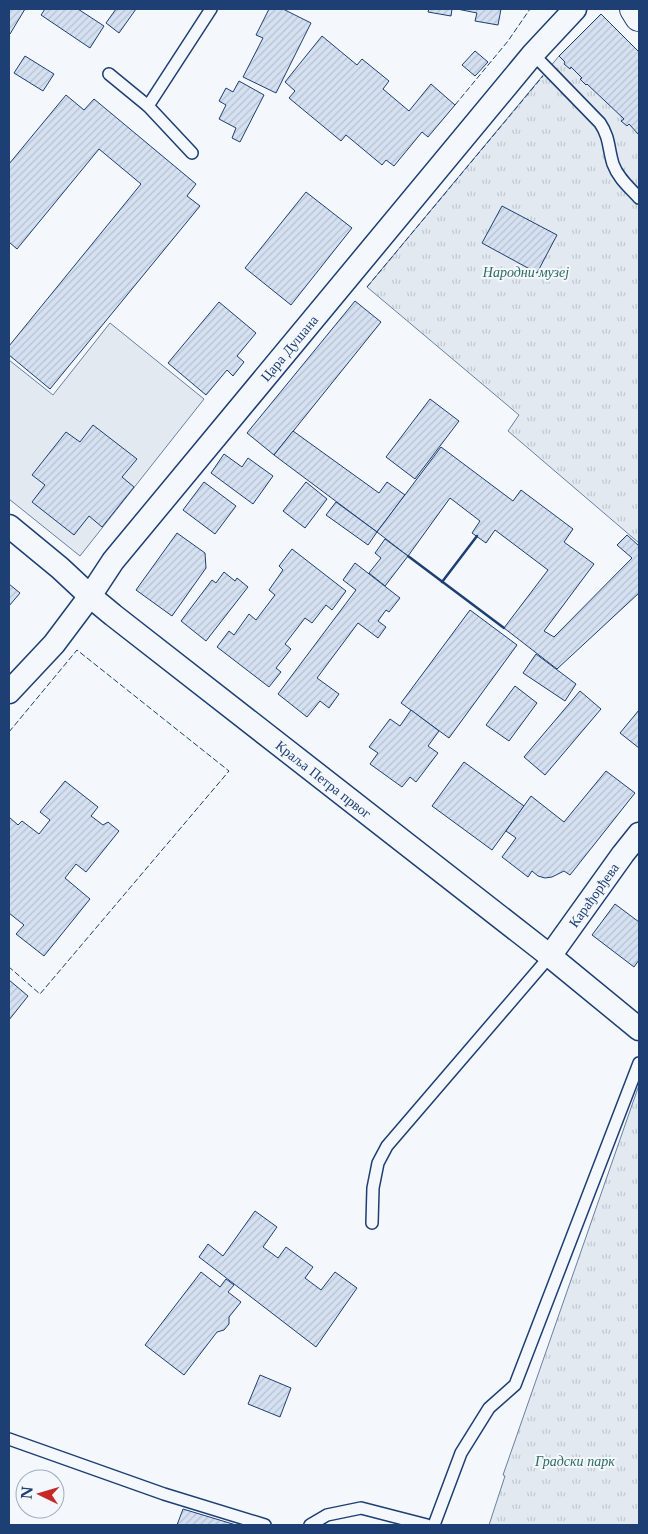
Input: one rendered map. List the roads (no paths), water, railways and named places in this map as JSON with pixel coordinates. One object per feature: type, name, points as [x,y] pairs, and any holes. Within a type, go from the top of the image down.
[{"type":"main road","points":[[634,9],[639,17]]},
{"type":"street","name":"Цара Душана","points":[[9,692],[54,644],[90,596],[113,561],[533,54],[575,9]]},
{"type":"street","name":"Краља Петра првог","points":[[9,526],[60,568],[90,596],[550,956],[639,1029]]},
{"type":"street","name":"Карађорђева","points":[[550,956],[639,834]]},
{"type":"lane","points":[[148,106],[211,9]]},
{"type":"lane","points":[[533,54],[600,123],[607,134],[614,165],[621,178],[639,198]]},
{"type":"lane","points":[[110,74],[148,106],[192,153]]},
{"type":"lane","points":[[372,1223],[372,1188],[378,1163],[387,1146],[550,956]]},
{"type":"lane","points":[[434,1525],[461,1453],[489,1408],[515,1385],[639,1063]]},
{"type":"lane","points":[[9,1439],[164,1494],[265,1525]]},
{"type":"lane","points":[[310,1525],[326,1515],[361,1508],[427,1525]]},
{"type":"park label","name":"Народни музеј","points":[[526,272]]},
{"type":"park label","name":"Градски парк","points":[[575,1461]]}]
